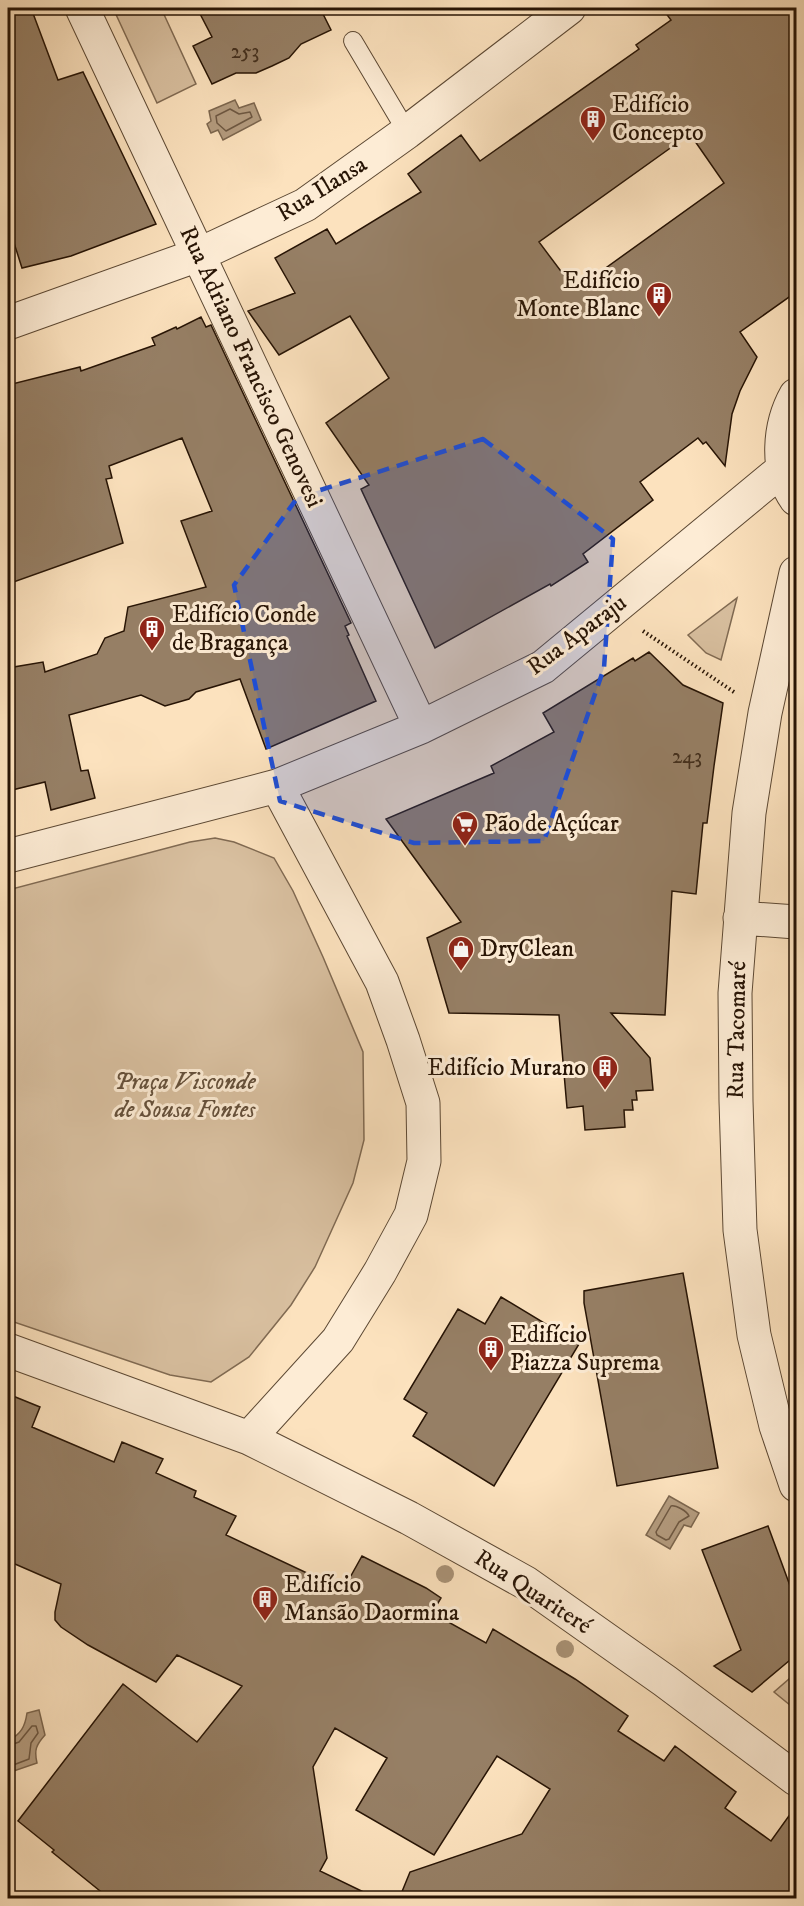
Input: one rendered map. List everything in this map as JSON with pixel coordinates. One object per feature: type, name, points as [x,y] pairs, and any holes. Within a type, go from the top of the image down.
[{"type":"street","name":"Rua Adriano Francisco Genovesi","points":[[82,8],[421,726]]},
{"type":"street","name":"Rua Ilansa","points":[[8,323],[198,255],[304,205],[407,132],[569,8]]},
{"type":"street","points":[[796,395],[782,439],[784,468],[796,499]]},
{"type":"street","name":"Rua Aparaju","points":[[277,786],[421,726],[543,666],[784,468]]},
{"type":"street","name":"Rua Tacomaré","points":[[796,573],[765,713],[749,813],[735,993],[740,1230],[754,1335],[776,1426],[796,1485]]},
{"type":"street","points":[[8,856],[277,786],[382,982],[423,1103],[424,1161],[411,1215],[380,1272],[338,1340],[249,1438],[8,1350]]},
{"type":"street","points":[[740,918],[796,922]]},
{"type":"street","name":"Rua Quariteré","points":[[249,1438],[409,1518],[526,1583],[665,1681],[796,1779]]},
{"type":"lane","points":[[353,41],[407,132]]},
{"type":"path","points":[[612,610],[765,713]]},
{"type":"highlighted area","points":[[483,439],[613,539],[604,668],[544,841],[414,843],[280,801],[234,585],[298,497]]},
{"type":"green space","points":[[113,8],[161,8],[196,84],[157,103]]},
{"type":"green space","points":[[737,598],[721,660],[706,653],[688,635]]},
{"type":"green space","name":"Praça Visconde de Sousa Fontes","points":[[215,838],[234,842],[274,858],[293,891],[363,1052],[364,1140],[353,1183],[315,1267],[291,1305],[249,1357],[211,1382],[170,1375],[8,1320],[8,890],[190,842]]},
{"type":"green space","points":[[796,1673],[796,1710],[774,1692]]},
{"type":"water","points":[[235,100],[239,108],[254,103],[261,120],[223,140],[218,130],[211,133],[207,124],[211,121],[209,111]]},
{"type":"water","points":[[669,1496],[699,1513],[691,1527],[684,1525],[670,1549],[646,1535]]},
{"type":"water","points":[[39,1710],[45,1735],[36,1748],[37,1763],[8,1773],[8,1741],[22,1730],[27,1713]]},
{"type":"building","points":[[8,8],[31,8],[58,80],[83,72],[156,224],[71,256],[22,268],[8,224]]},
{"type":"building","points":[[197,8],[320,8],[331,30],[301,44],[289,58],[272,66],[256,73],[236,73],[212,84],[193,46],[212,37]]},
{"type":"building","points":[[662,8],[796,8],[796,292],[740,332],[757,357],[740,391],[732,414],[725,466],[706,442],[703,444],[698,438],[640,482],[653,500],[583,554],[588,562],[551,586],[550,584],[435,648],[361,489],[369,485],[326,423],[389,378],[350,316],[279,355],[248,311],[295,293],[275,258],[327,229],[336,244],[421,192],[408,174],[461,135],[480,161],[639,49],[636,45],[671,20]],"holes":[[[690,134],[724,183],[575,290],[539,242]]]},
{"type":"building","points":[[201,317],[206,327],[211,325],[351,623],[345,626],[349,635],[347,636],[376,701],[266,749],[240,679],[196,692],[189,699],[165,706],[141,695],[69,715],[81,771],[88,770],[95,798],[51,810],[45,782],[8,791],[8,668],[43,662],[45,672],[97,654],[105,638],[124,631],[128,607],[206,587],[181,521],[212,511],[182,438],[109,466],[112,478],[106,479],[123,543],[8,584],[8,385],[80,367],[81,371],[155,345],[152,338]]},
{"type":"building","points":[[649,652],[683,685],[723,703],[707,823],[703,823],[696,894],[672,891],[665,1015],[611,1013],[650,1058],[653,1090],[636,1091],[637,1100],[632,1100],[633,1110],[624,1110],[625,1127],[585,1130],[583,1106],[567,1108],[559,1015],[449,1013],[427,938],[461,922],[386,819],[494,773],[491,766],[554,732],[543,713],[633,658],[635,661]]},
{"type":"building","points":[[683,1273],[718,1468],[617,1486],[584,1303],[584,1291]]},
{"type":"building","name":"Edifício Piazza Suprema","points":[[501,1297],[579,1344],[494,1486],[413,1436],[427,1413],[404,1399],[458,1309],[485,1324]]},
{"type":"building","points":[[8,1394],[40,1407],[32,1427],[114,1462],[122,1442],[163,1459],[156,1473],[196,1491],[194,1497],[236,1516],[226,1535],[343,1590],[362,1556],[426,1588],[441,1598],[432,1613],[486,1643],[493,1629],[575,1679],[628,1716],[618,1731],[664,1761],[675,1746],[736,1792],[725,1808],[771,1841],[796,1806],[796,1899],[399,1899],[410,1872],[522,1834],[550,1789],[497,1756],[434,1855],[356,1810],[387,1758],[335,1728],[313,1767],[327,1858],[320,1871],[378,1899],[110,1899],[18,1821],[123,1684],[197,1742],[242,1686],[177,1655],[156,1682],[88,1645],[61,1627],[55,1620],[61,1584],[8,1561]]},
{"type":"building","points":[[768,1526],[796,1602],[796,1655],[752,1692],[714,1666],[741,1650],[702,1550]]},
{"type":"place","name":"Edifício Concepto","points":[[593,142]]},
{"type":"place","name":"Edifício Monte Blanc","points":[[659,318]]},
{"type":"place","name":"Edifício Conde de Bragança","points":[[152,652]]},
{"type":"place","name":"Pão de Açúcar","points":[[465,847]]},
{"type":"place","name":"DryClean","points":[[461,972]]},
{"type":"place","name":"Edifício Murano","points":[[605,1091]]},
{"type":"place","name":"Edifício Piazza Suprema","points":[[491,1372]]},
{"type":"place","name":"Edifício Mansão Daormina","points":[[265,1622]]}]
